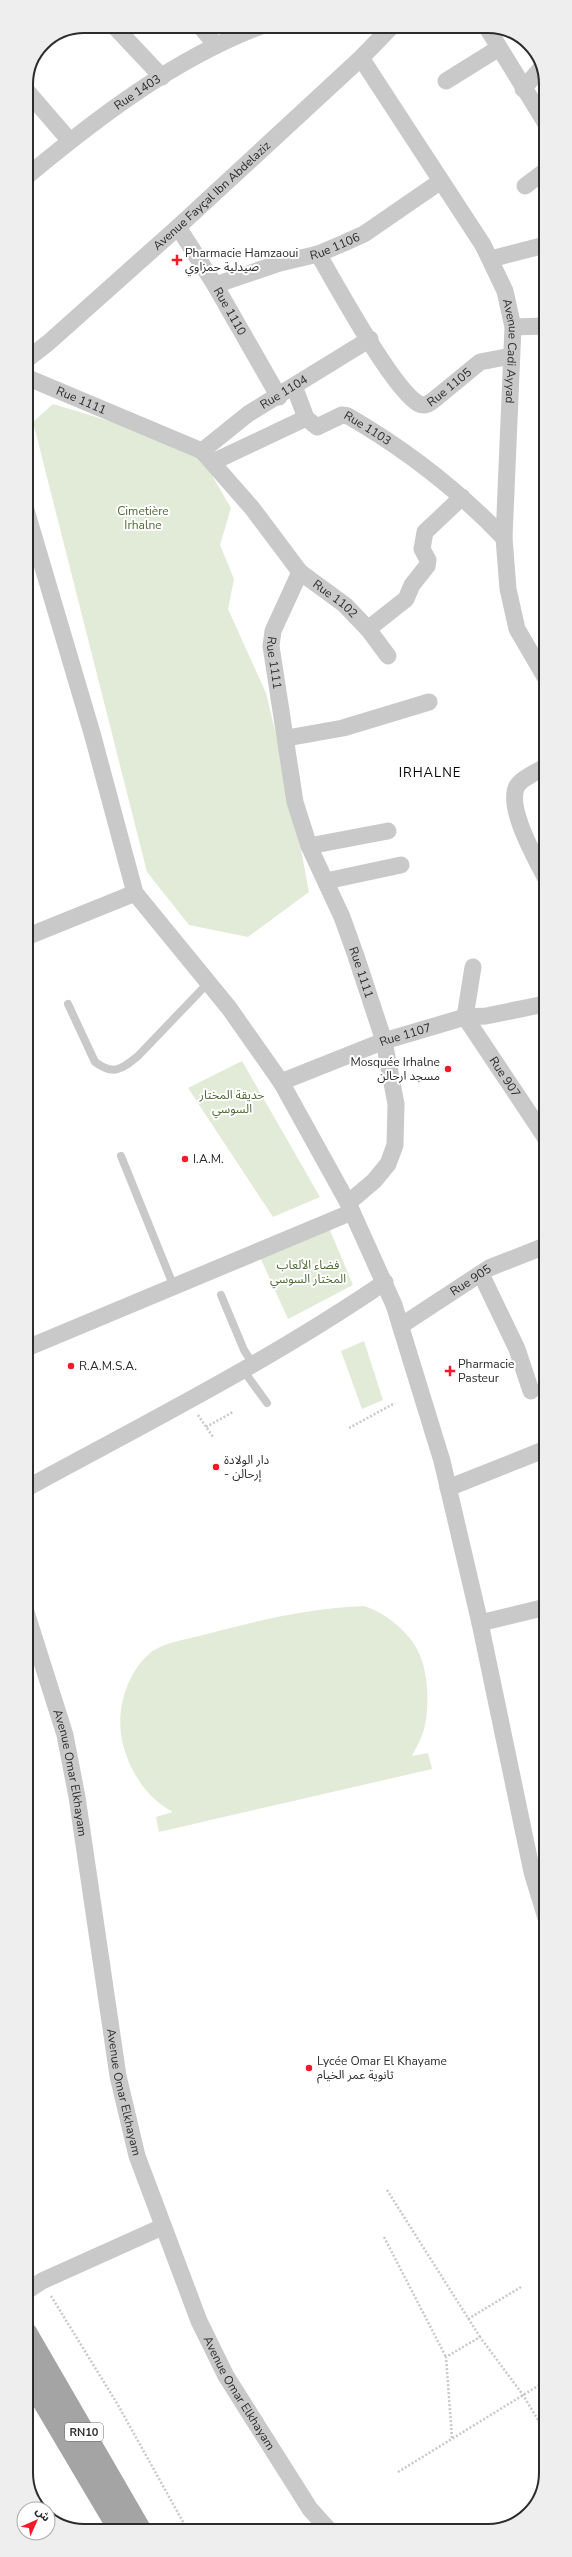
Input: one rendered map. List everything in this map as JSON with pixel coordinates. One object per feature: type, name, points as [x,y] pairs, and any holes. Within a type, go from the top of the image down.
[{"type":"main road","name":"RN10","points":[[33,2344],[137,2524]]},
{"type":"main road","name":"RN10","points":[[33,2386],[116,2524]]},
{"type":"street","points":[[121,33],[162,77]]},
{"type":"street","points":[[206,33],[216,45]]},
{"type":"street","name":"Rue 1403","points":[[33,171],[70,140],[162,77],[216,45],[244,33]]},
{"type":"street","name":"Avenue Fayçal Ibn Abdelaziz","points":[[33,354],[54,338],[178,227],[361,58],[385,33]]},
{"type":"street","points":[[490,33],[539,113]]},
{"type":"street","points":[[446,81],[499,48]]},
{"type":"street","name":"Avenue Cadi Ayyad","points":[[361,58],[491,259],[505,291],[513,327],[504,538],[508,589],[518,629],[539,666]]},
{"type":"street","points":[[523,89],[538,73]]},
{"type":"street","points":[[33,98],[70,140]]},
{"type":"street","points":[[525,186],[539,176]]},
{"type":"street","name":"Rue 1106","points":[[215,285],[280,263],[318,254],[364,234],[441,181]]},
{"type":"street","name":"Rue 1110","points":[[178,227],[215,285],[278,397]]},
{"type":"street","points":[[491,259],[539,247]]},
{"type":"street","points":[[318,254],[370,339]]},
{"type":"street","points":[[513,327],[539,326]]},
{"type":"street","name":"Rue 1105","points":[[370,339],[411,399],[424,406],[435,400],[480,362],[511,356]]},
{"type":"street","name":"Rue 1104","points":[[208,457],[248,414],[278,397],[370,339]]},
{"type":"street","name":"Rue 1111","points":[[33,380],[208,457],[252,508],[300,572],[273,630],[271,646],[287,738],[295,802],[309,846],[342,917],[384,1041],[396,1104],[395,1145],[388,1164],[381,1174],[350,1208],[174,1287],[33,1346]]},
{"type":"street","points":[[208,457],[306,418],[294,386]]},
{"type":"street","name":"Rue 1103","points":[[306,418],[317,427],[342,415],[348,416],[398,448],[462,497],[504,538]]},
{"type":"street","name":"Rue 1102","points":[[368,629],[406,599],[412,585],[427,566],[428,560],[422,549],[425,532],[462,497]]},
{"type":"street","points":[[33,534],[92,733],[135,893],[208,983],[281,1082],[350,1208],[385,1282],[402,1324],[448,1488],[539,1869]]},
{"type":"street","name":"Rue 1102","points":[[300,572],[345,605],[368,629],[388,656]]},
{"type":"street","points":[[287,738],[343,728],[429,702]]},
{"type":"street","points":[[539,771],[517,785],[514,794],[514,805],[539,864]]},
{"type":"street","points":[[309,846],[388,831]]},
{"type":"street","points":[[326,881],[401,866]]},
{"type":"street","points":[[33,934],[135,893]]},
{"type":"street","points":[[464,1017],[473,967]]},
{"type":"street","name":"Rue 1107","points":[[281,1082],[384,1041],[464,1017],[486,1016],[539,1005]]},
{"type":"street","name":"Rue 907","points":[[464,1017],[539,1128]]},
{"type":"street","name":"Rue 905","points":[[402,1324],[489,1268],[539,1249]]},
{"type":"street","points":[[481,1274],[517,1349],[531,1391]]},
{"type":"street","points":[[33,1485],[248,1367],[334,1316],[385,1282]]},
{"type":"street","points":[[448,1488],[539,1452]]},
{"type":"street","points":[[480,1623],[539,1609]]},
{"type":"street","name":"Avenue Omar Elkhayam","points":[[33,1634],[65,1735],[77,1797],[118,2076],[137,2156],[162,2226],[199,2321],[226,2376],[310,2508],[324,2524]]},
{"type":"street","points":[[33,2287],[42,2281],[162,2226]]},
{"type":"lane","points":[[68,1004],[95,1062],[104,1069],[113,1071],[126,1066],[138,1056],[208,983]]},
{"type":"lane","points":[[121,1156],[174,1287]]},
{"type":"lane","points":[[221,1295],[244,1350],[248,1367],[267,1403]]},
{"type":"path","points":[[349,1428],[395,1403]]},
{"type":"path","points":[[196,1411],[213,1437]]},
{"type":"path","points":[[206,1427],[233,1412]]},
{"type":"path","points":[[387,2190],[468,2319],[523,2395],[539,2422]]},
{"type":"path","points":[[384,2237],[446,2357],[452,2438]]},
{"type":"path","points":[[33,2267],[118,2405],[184,2524]]},
{"type":"path","points":[[468,2319],[521,2287]]},
{"type":"path","points":[[446,2357],[480,2337]]},
{"type":"path","points":[[398,2472],[539,2385]]},
{"type":"green space","name":"Cimetière Irhalne","points":[[53,404],[176,441],[203,460],[231,508],[220,545],[234,579],[228,609],[266,693],[292,802],[309,892],[248,937],[189,925],[147,872],[33,422]]},
{"type":"green space","name":"حديقة المختار السوسي","points":[[242,1061],[320,1197],[273,1217],[188,1088]]},
{"type":"green space","name":"فضاء الألعاب المختار السوسي","points":[[329,1228],[353,1285],[288,1319],[260,1257]]},
{"type":"green space","points":[[364,1341],[383,1400],[362,1409],[341,1351]]},
{"type":"green space","points":[[364,1606],[382,1614],[407,1634],[422,1661],[426,1676],[427,1710],[423,1733],[412,1756],[428,1753],[432,1769],[159,1832],[156,1817],[173,1812],[154,1799],[140,1782],[129,1762],[120,1729],[120,1717],[125,1694],[134,1672],[141,1662],[155,1650],[167,1644],[182,1640],[302,1612]]},
{"type":"place","name":"Pharmacie Hamzaoui صيدلية حمزاوي","points":[[177,260]]},
{"type":"place","name":"Mosquée Irhalne مسجد ارحالن","points":[[448,1069]]},
{"type":"place","name":"I.A.M.","points":[[185,1159]]},
{"type":"place","name":"R.A.M.S.A.","points":[[71,1366]]},
{"type":"place","name":"Pharmacie Pasteur","points":[[450,1371]]},
{"type":"place","name":"دار الولادة - إرحالن","points":[[216,1467]]},
{"type":"place","name":"Lycée Omar El Khayame ثانوية عمر الخيام","points":[[309,2068]]},
{"type":"district","name":"IRHALNE","points":[[430,773]]}]
